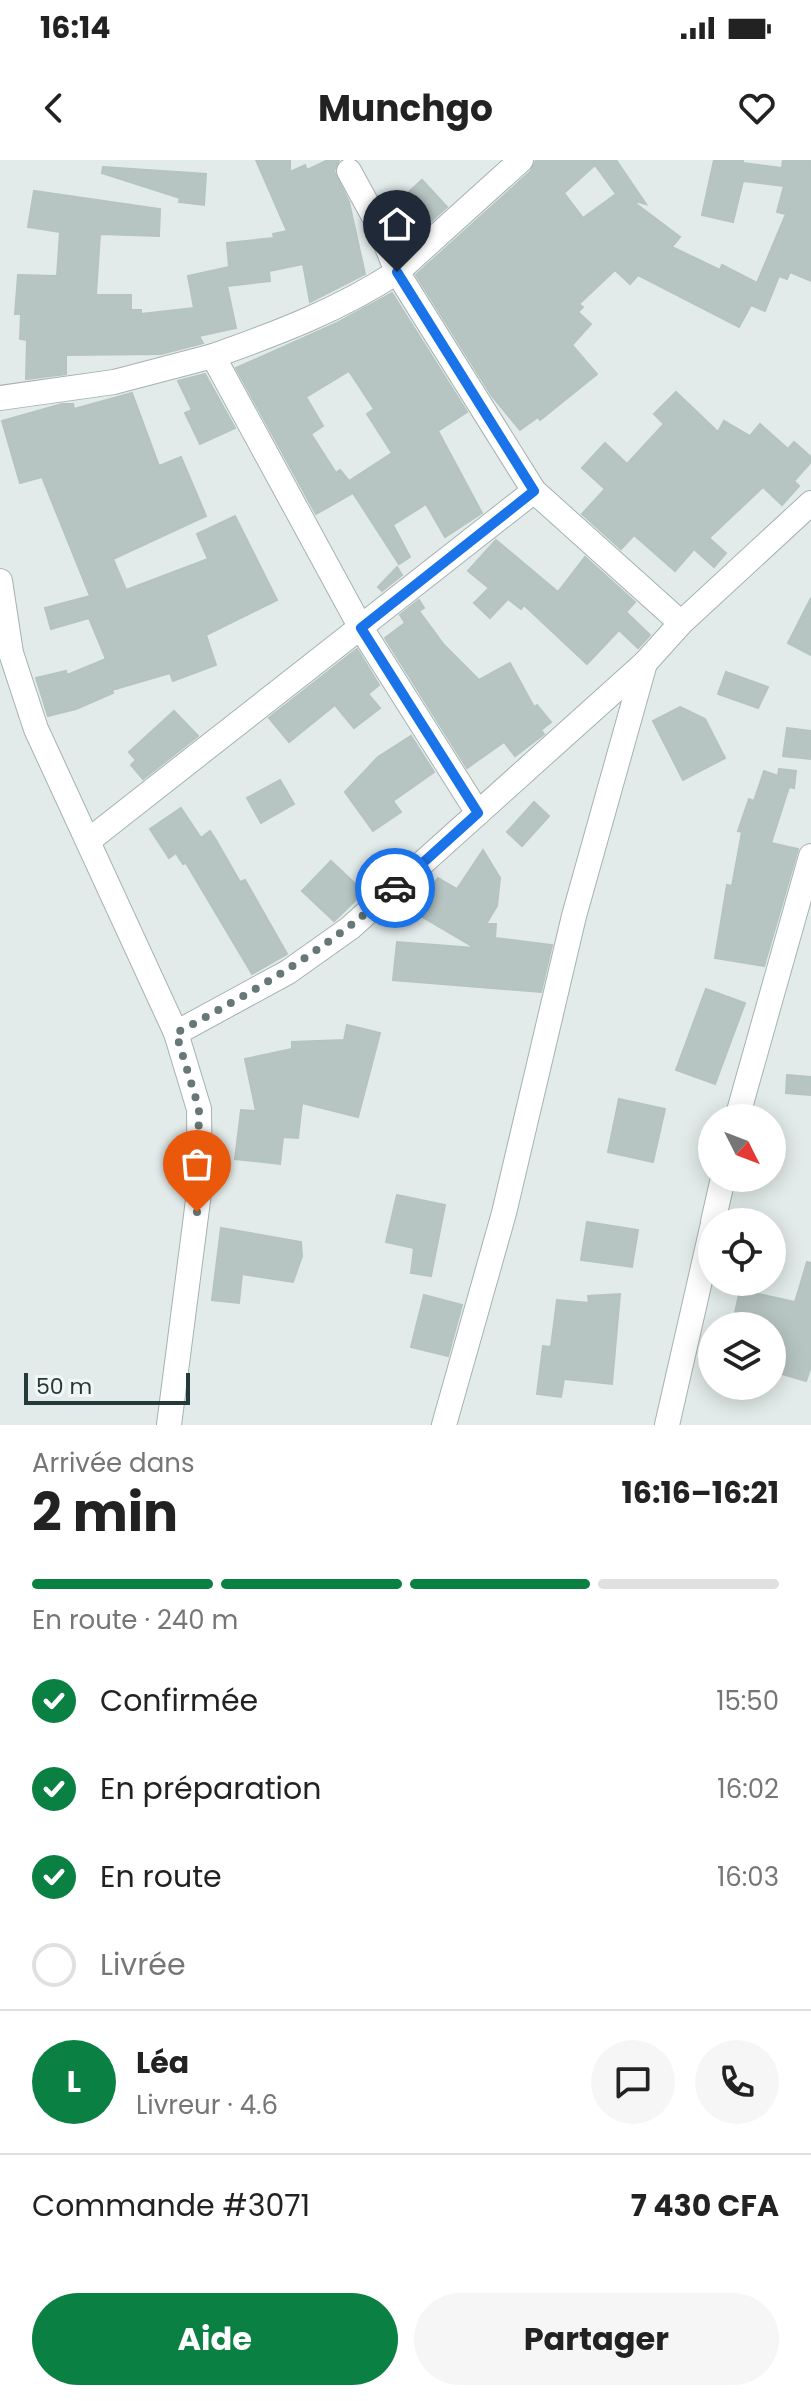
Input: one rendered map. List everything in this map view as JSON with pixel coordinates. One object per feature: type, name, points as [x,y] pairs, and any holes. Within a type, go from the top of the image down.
[{"type":"street","points":[[0,398],[62,392],[114,382],[213,356],[286,330],[356,299],[397,272],[521,160]]},
{"type":"street","points":[[349,171],[378,224],[397,272],[534,491],[681,623]]},
{"type":"street","points":[[213,356],[361,628],[478,813]]},
{"type":"street","points":[[88,841],[534,491]]},
{"type":"street","points":[[176,1033],[288,972],[350,928],[645,663],[681,623],[811,503]]},
{"type":"street","points":[[0,581],[11,653],[36,729],[176,1033],[199,1109],[200,1185],[169,1425]]},
{"type":"street","points":[[444,1425],[504,1213],[574,916],[645,663]]},
{"type":"street","points":[[741,1104],[811,856]]},
{"type":"street","points":[[667,1425],[698,1290]]},
{"type":"building","points":[[256,160],[290,160],[290,172],[305,165],[307,170],[328,160],[339,160],[334,171],[349,202],[365,274],[310,302],[303,264],[269,271],[270,281],[227,286],[236,328],[199,336],[203,343],[161,354],[66,355],[66,374],[26,379],[27,340],[20,339],[21,314],[15,314],[18,275],[57,276],[60,232],[28,227],[34,191],[160,209],[159,236],[100,234],[96,295],[131,295],[131,310],[141,310],[141,314],[194,308],[188,276],[229,267],[227,243],[274,238],[273,234],[287,231]]},
{"type":"building","points":[[536,160],[616,160],[646,204],[631,200],[680,237],[672,247],[720,270],[722,265],[757,283],[786,214],[777,212],[784,186],[743,181],[733,222],[702,215],[714,160],[743,160],[743,163],[782,168],[783,160],[811,160],[811,281],[790,272],[787,279],[779,276],[765,311],[751,305],[739,327],[638,275],[630,284],[615,270],[579,304],[583,307],[578,312],[591,324],[572,345],[597,374],[540,420],[538,417],[520,430],[492,396],[416,275],[531,171]],"holes":[[[595,165],[616,194],[583,218],[564,193]]]},
{"type":"building","points":[[103,167],[206,174],[204,205],[179,202],[180,198],[102,173]]},
{"type":"building","points":[[422,180],[447,207],[410,240],[388,211]]},
{"type":"building","points":[[392,293],[467,412],[438,431],[482,513],[445,537],[426,504],[393,525],[410,557],[399,564],[353,493],[316,514],[236,368],[337,323]],"holes":[[[349,371],[374,409],[367,414],[392,453],[349,481],[340,470],[336,473],[311,434],[323,426],[306,397]]]},
{"type":"building","points":[[205,374],[235,428],[200,444],[185,413],[192,410],[178,381]]},
{"type":"building","points":[[676,392],[718,432],[724,421],[750,436],[760,424],[788,449],[794,442],[811,457],[811,462],[794,481],[799,486],[782,505],[763,487],[709,538],[726,553],[714,567],[694,549],[675,571],[634,535],[621,549],[582,514],[605,489],[582,468],[605,443],[627,464],[664,424],[654,414]]},
{"type":"building","points":[[132,393],[159,466],[181,457],[206,516],[113,559],[126,590],[208,559],[197,534],[235,516],[277,600],[206,635],[216,665],[173,681],[170,673],[112,690],[113,693],[76,709],[48,716],[36,678],[66,671],[67,675],[106,659],[89,618],[51,629],[45,608],[90,596],[42,477],[20,483],[2,421],[62,404],[73,404],[74,409]]},
{"type":"building","points":[[496,540],[558,592],[585,557],[635,602],[626,612],[650,635],[638,648],[619,630],[587,664],[524,605],[521,609],[508,599],[490,618],[474,603],[489,588],[468,571]]},
{"type":"building","points":[[397,567],[402,575],[382,591],[378,587]]},
{"type":"building","points":[[811,598],[811,655],[788,643]]},
{"type":"building","points":[[419,600],[424,608],[419,611],[444,645],[479,680],[510,663],[534,707],[537,705],[551,722],[541,730],[544,734],[515,756],[504,742],[467,768],[385,638],[405,623],[400,615]]},
{"type":"building","points":[[357,649],[379,685],[368,694],[380,708],[354,728],[335,705],[289,742],[269,718]]},
{"type":"building","points":[[726,672],[768,687],[758,708],[718,694]]},
{"type":"building","points":[[680,707],[705,719],[725,758],[683,780],[653,721]]},
{"type":"building","points":[[174,711],[198,736],[143,779],[131,765],[136,760],[129,752]]},
{"type":"building","points":[[787,728],[811,731],[811,759],[783,756]]},
{"type":"building","points":[[411,736],[434,772],[393,801],[401,812],[373,831],[345,792],[378,757]]},
{"type":"building","points":[[779,769],[796,771],[794,788],[789,787],[771,843],[798,849],[764,966],[715,958],[727,885],[732,886],[742,832],[738,831],[749,799],[754,801],[764,771],[778,776]]},
{"type":"building","points":[[280,780],[294,804],[261,823],[247,798]]},
{"type":"building","points":[[534,802],[549,816],[522,846],[507,832]]},
{"type":"building","points":[[181,808],[201,838],[210,831],[240,882],[245,880],[287,954],[252,974],[186,863],[183,864],[176,853],[169,858],[150,829]]},
{"type":"building","points":[[483,850],[500,878],[497,906],[486,924],[496,924],[495,938],[552,945],[541,992],[393,980],[397,942],[475,948],[414,912],[438,878],[457,889]]},
{"type":"building","points":[[331,861],[364,892],[334,921],[302,891]]},
{"type":"building","points":[[706,989],[745,1003],[715,1084],[676,1070]]},
{"type":"building","points":[[347,1025],[380,1033],[358,1117],[302,1103],[298,1138],[283,1137],[280,1164],[235,1159],[241,1110],[256,1111],[245,1059],[292,1049],[292,1042],[344,1040]]},
{"type":"building","points":[[787,1075],[811,1077],[811,1095],[786,1093]]},
{"type":"building","points":[[619,1099],[665,1109],[653,1162],[608,1152]]},
{"type":"building","points":[[397,1195],[445,1205],[431,1276],[411,1273],[414,1248],[386,1242]]},
{"type":"building","points":[[587,1222],[638,1230],[632,1267],[581,1260]]},
{"type":"building","points":[[221,1228],[301,1242],[302,1256],[293,1282],[242,1274],[239,1303],[212,1300]]},
{"type":"building","points":[[807,1262],[811,1263],[811,1366],[806,1381],[786,1375],[786,1312],[735,1312],[739,1296],[768,1296],[795,1302]]},
{"type":"building","points":[[620,1294],[612,1384],[564,1379],[561,1397],[537,1394],[543,1346],[551,1347],[557,1300],[589,1303],[588,1296]]},
{"type":"building","points":[[424,1295],[462,1305],[448,1356],[411,1347]]},
{"type":"way so far","points":[[197,1212],[200,1185],[199,1109],[176,1033],[288,972],[350,928],[395,888]]},
{"type":"route","points":[[395,888],[478,813],[361,628],[534,491],[397,272]]}]
